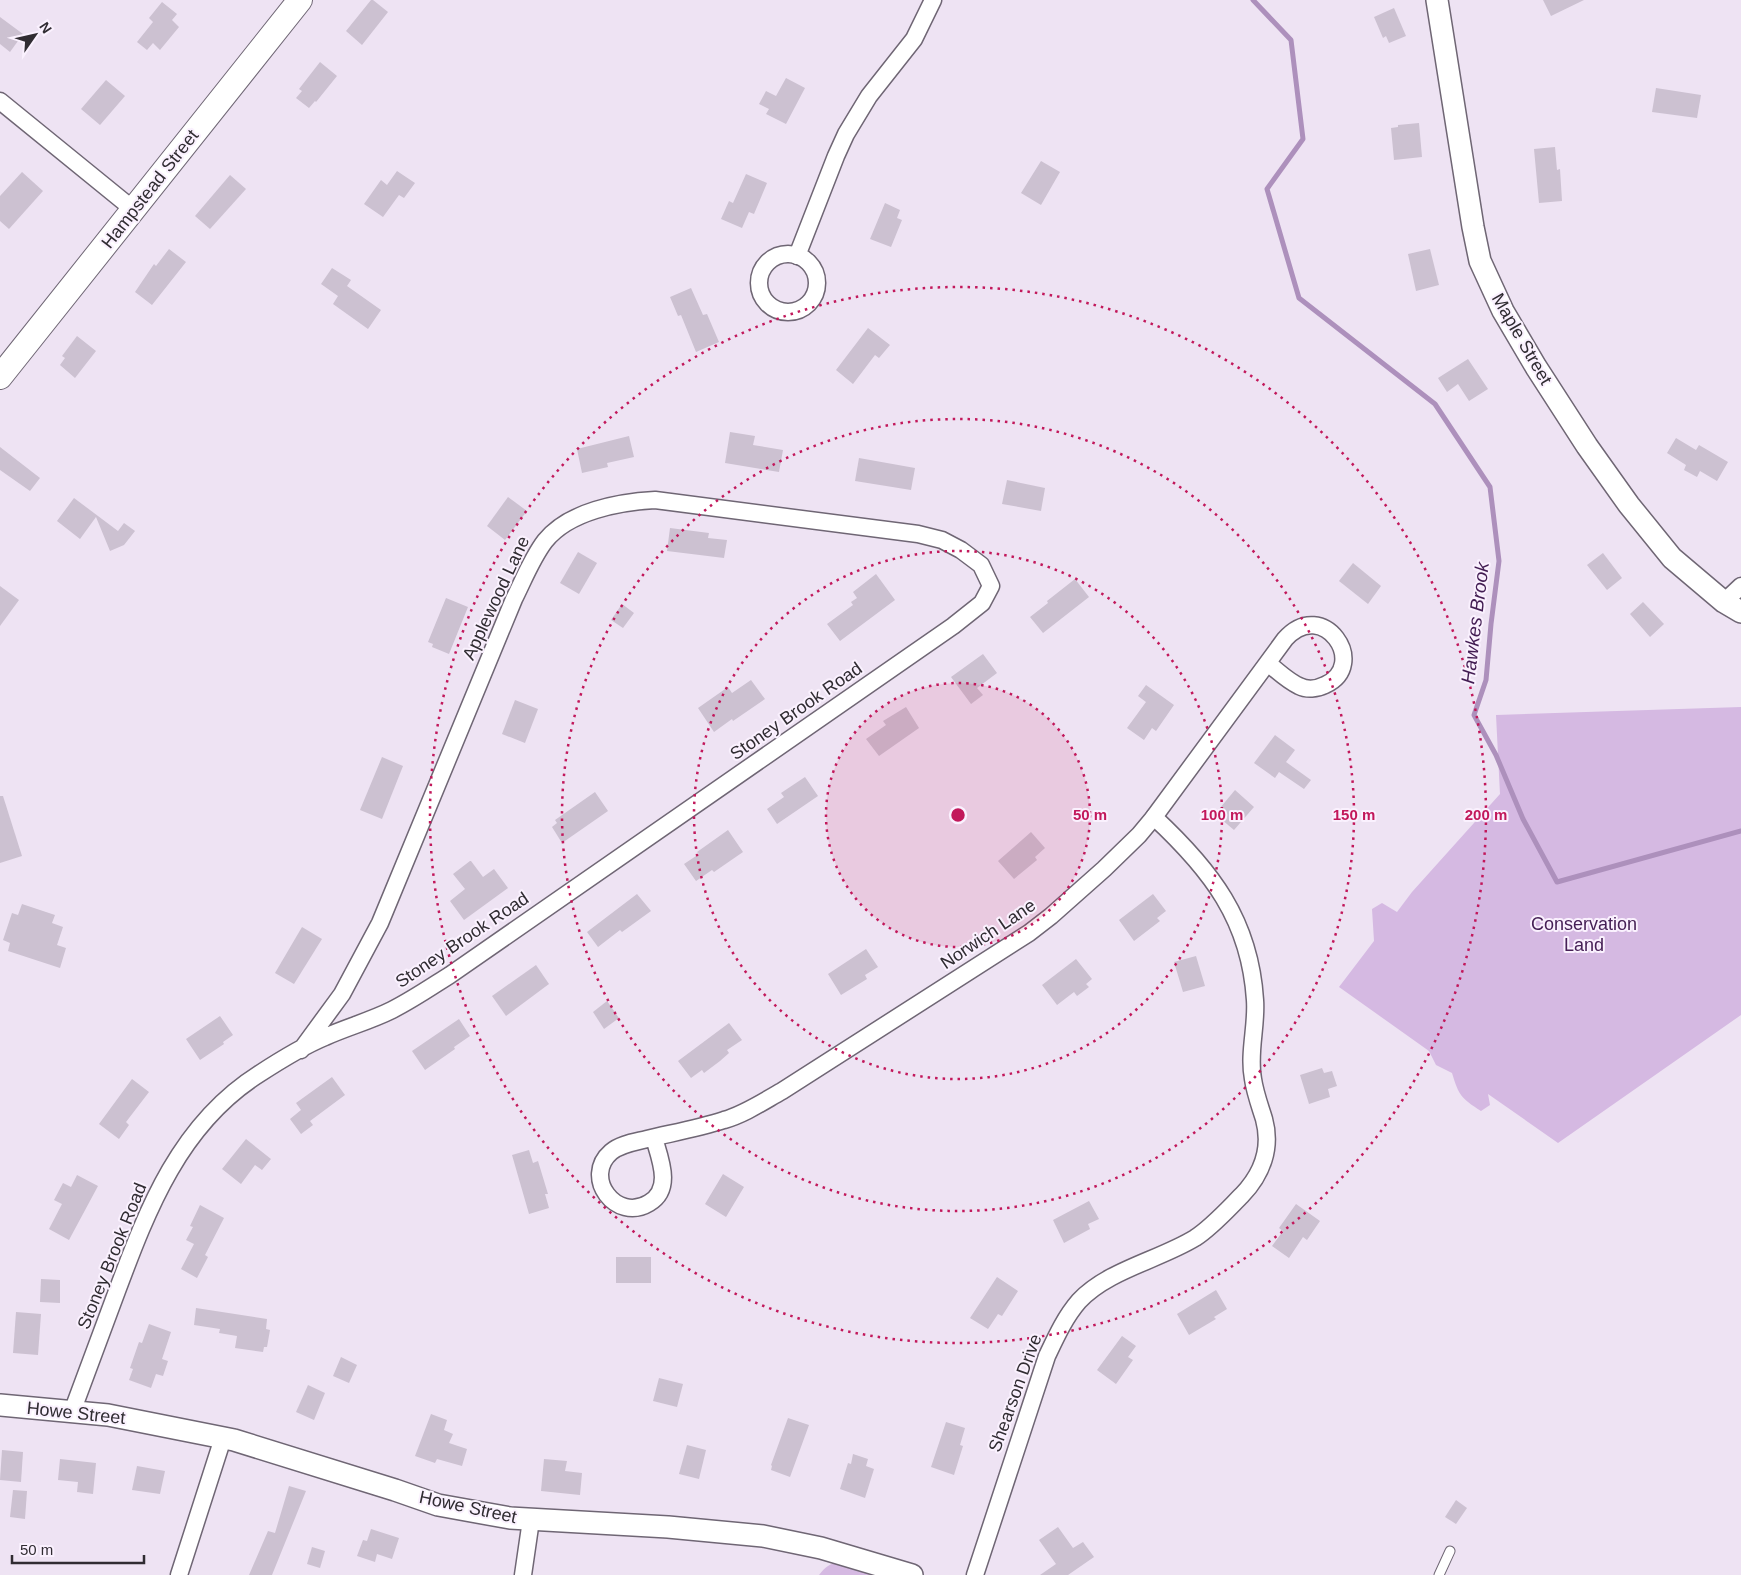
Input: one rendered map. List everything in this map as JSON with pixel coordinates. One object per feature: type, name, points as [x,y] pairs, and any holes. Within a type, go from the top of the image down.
[{"type":"main road","name":"Hampstead Street","points":[[0,377],[300,0]]},
{"type":"street","points":[[797,256],[846,134],[869,96],[914,38],[933,0]]},
{"type":"street","name":"Maple Street","points":[[1437,0],[1480,261],[1503,312],[1587,446],[1633,510],[1672,558],[1732,607]]},
{"type":"street","points":[[0,100],[134,210]]},
{"type":"street","name":"Applewood Lane","points":[[301,1050],[342,994],[380,923],[514,598],[534,557],[547,539],[563,526],[582,515],[605,507],[630,501],[655,500],[918,534],[942,540],[961,550],[982,565],[992,586]]},
{"type":"street","name":"Stoney Brook Road","points":[[72,1412],[141,1228],[177,1157],[201,1124],[236,1091],[257,1075],[324,1037],[392,1010],[450,975],[953,626],[982,603],[992,586]]},
{"type":"street","points":[[1732,607],[1741,586]]},
{"type":"street","name":"Norwich Lane","points":[[654,1138],[664,1174],[659,1193],[650,1202],[639,1208],[626,1208],[614,1203],[605,1193],[600,1181],[601,1168],[606,1157],[616,1148],[622,1146],[725,1120],[754,1107],[1006,948],[1051,916],[1139,835],[1290,634],[1295,630],[1314,625],[1327,629],[1337,638],[1343,650],[1342,664],[1337,676],[1320,688],[1299,686],[1268,664]]},
{"type":"street","name":"Shearson Drive","points":[[974,1575],[1047,1356],[1072,1310],[1099,1285],[1197,1236],[1237,1199],[1253,1181],[1261,1168],[1266,1153],[1265,1121],[1252,1078],[1255,1001],[1252,975],[1238,922],[1225,898],[1209,876],[1191,854],[1154,817]]},
{"type":"street","name":"Howe Street","points":[[0,1406],[108,1414],[223,1438],[438,1505],[510,1518],[668,1527],[763,1536],[821,1548],[912,1575]]},
{"type":"street","points":[[179,1575],[223,1438]]},
{"type":"street","points":[[523,1575],[532,1520]]},
{"type":"lane","points":[[1438,1575],[1450,1551]]},
{"type":"green space","name":"Conservation Land","points":[[1741,707],[1741,1015],[1558,1143],[1488,1094],[1490,1105],[1481,1111],[1474,1107],[1462,1096],[1452,1073],[1436,1065],[1429,1051],[1339,987],[1374,941],[1372,909],[1382,903],[1397,912],[1412,892],[1500,794],[1496,715]]},
{"type":"green space","points":[[840,1562],[868,1568],[869,1575],[819,1575],[828,1566]]},
{"type":"building","points":[[371,0],[388,12],[362,45],[346,31]]},
{"type":"building","points":[[1543,0],[1584,0],[1551,16]]},
{"type":"building","points":[[162,2],[177,14],[172,20],[179,27],[160,50],[153,43],[147,50],[137,42],[153,22],[149,18]]},
{"type":"building","points":[[1394,8],[1406,36],[1389,43],[1386,36],[1383,38],[1374,17]]},
{"type":"building","points":[[0,17],[23,34],[10,52],[0,44]]},
{"type":"building","points":[[320,62],[337,76],[309,108],[296,98],[302,91],[299,89]]},
{"type":"building","points":[[786,78],[805,88],[786,124],[766,114],[769,109],[759,104],[766,91],[776,96]]},
{"type":"building","points":[[106,80],[125,96],[100,125],[81,109]]},
{"type":"building","points":[[1656,88],[1701,95],[1697,118],[1652,112]]},
{"type":"building","points":[[1419,123],[1422,157],[1394,160],[1391,128],[1398,127],[1398,125]]},
{"type":"building","points":[[1555,147],[1557,170],[1560,169],[1562,201],[1539,203],[1534,149]]},
{"type":"building","points":[[1041,161],[1060,172],[1041,205],[1021,193]]},
{"type":"building","points":[[397,171],[415,183],[404,198],[399,195],[383,217],[364,204],[381,180],[387,185]]},
{"type":"building","points":[[22,172],[43,191],[9,229],[0,221],[0,196]]},
{"type":"building","points":[[746,174],[767,183],[754,214],[749,212],[742,228],[721,219],[729,201],[733,203]]},
{"type":"building","points":[[230,175],[246,189],[210,229],[195,216]]},
{"type":"building","points":[[885,203],[900,210],[897,218],[902,220],[891,247],[870,239]]},
{"type":"building","points":[[169,249],[186,262],[152,305],[135,292],[154,264],[156,266]]},
{"type":"building","points":[[1430,249],[1439,285],[1416,291],[1408,254]]},
{"type":"building","points":[[332,268],[351,280],[347,286],[381,310],[368,329],[333,304],[338,296],[321,284]]},
{"type":"building","points":[[691,288],[703,315],[707,314],[719,342],[696,352],[681,315],[678,316],[670,297]]},
{"type":"building","points":[[868,328],[890,345],[879,358],[875,355],[853,384],[836,370]]},
{"type":"building","points":[[77,336],[96,351],[75,378],[60,365],[65,358],[62,356]]},
{"type":"building","points":[[1468,359],[1488,389],[1469,401],[1458,384],[1447,392],[1438,378]]},
{"type":"building","points":[[730,432],[755,436],[753,445],[783,450],[779,472],[725,463]]},
{"type":"building","points":[[629,436],[634,457],[607,463],[608,467],[582,473],[577,449]]},
{"type":"building","points":[[1676,438],[1696,450],[1699,445],[1728,462],[1717,481],[1700,471],[1697,477],[1684,470],[1686,465],[1667,453]]},
{"type":"building","points":[[0,447],[40,478],[30,491],[0,470]]},
{"type":"building","points":[[859,458],[915,468],[911,490],[855,481]]},
{"type":"building","points":[[1007,480],[1045,488],[1041,511],[1002,504]]},
{"type":"building","points":[[508,497],[527,511],[505,540],[487,526]]},
{"type":"building","points":[[74,498],[118,531],[124,523],[135,531],[124,545],[110,551],[96,517],[80,539],[57,521]]},
{"type":"building","points":[[670,528],[709,533],[708,538],[727,540],[724,558],[667,551]]},
{"type":"building","points":[[578,552],[597,563],[579,594],[560,583]]},
{"type":"building","points":[[1603,553],[1622,578],[1607,590],[1587,565]]},
{"type":"building","points":[[1353,563],[1381,586],[1368,604],[1339,581]]},
{"type":"building","points":[[876,574],[895,600],[840,641],[827,624],[853,605],[851,602],[857,598],[853,592]]},
{"type":"building","points":[[1075,579],[1089,597],[1043,633],[1030,617]]},
{"type":"building","points":[[0,586],[19,600],[0,626]]},
{"type":"building","points":[[446,598],[468,607],[449,654],[432,647],[433,644],[428,642]]},
{"type":"building","points":[[1643,602],[1664,624],[1650,637],[1630,614]]},
{"type":"building","points":[[622,604],[634,613],[623,628],[611,620]]},
{"type":"building","points":[[983,654],[997,673],[977,688],[983,695],[971,704],[951,677]]},
{"type":"building","points":[[751,680],[765,699],[714,732],[698,708],[728,687],[732,693]]},
{"type":"building","points":[[1146,685],[1174,705],[1156,731],[1152,728],[1144,740],[1127,728],[1146,702],[1138,696]]},
{"type":"building","points":[[515,700],[538,709],[525,743],[502,734]]},
{"type":"building","points":[[906,707],[919,728],[879,756],[866,739],[886,725],[883,721]]},
{"type":"building","points":[[1275,735],[1295,750],[1286,762],[1311,780],[1304,789],[1279,772],[1275,778],[1254,763]]},
{"type":"building","points":[[382,757],[403,766],[382,819],[360,810]]},
{"type":"building","points":[[805,777],[818,796],[777,824],[767,809],[784,797],[781,793]]},
{"type":"building","points":[[1235,790],[1254,807],[1234,830],[1215,814]]},
{"type":"building","points":[[595,792],[608,811],[562,843],[552,827],[557,823],[555,820]]},
{"type":"building","points":[[0,796],[3,796],[22,856],[0,863]]},
{"type":"building","points":[[728,830],[743,852],[714,872],[712,870],[696,881],[684,864],[699,854],[697,852]]},
{"type":"building","points":[[1031,832],[1045,848],[1035,857],[1037,860],[1014,879],[998,861]]},
{"type":"building","points":[[470,861],[483,877],[494,869],[508,888],[464,920],[450,901],[465,889],[453,874]]},
{"type":"building","points":[[637,894],[651,911],[622,932],[620,930],[598,947],[587,932]]},
{"type":"building","points":[[1153,894],[1166,911],[1157,918],[1160,921],[1134,941],[1119,920]]},
{"type":"building","points":[[22,904],[55,915],[52,923],[63,927],[57,945],[66,948],[60,968],[8,951],[10,943],[3,940],[12,913],[18,915]]},
{"type":"building","points":[[302,927],[322,939],[294,984],[275,973]]},
{"type":"building","points":[[866,949],[878,967],[865,975],[867,979],[841,995],[828,974]]},
{"type":"building","points":[[1196,956],[1205,986],[1183,992],[1174,962]]},
{"type":"building","points":[[1076,959],[1092,979],[1086,984],[1089,987],[1077,996],[1074,992],[1057,1005],[1042,985]]},
{"type":"building","points":[[536,965],[549,984],[506,1016],[492,996]]},
{"type":"building","points":[[607,1001],[619,1018],[604,1029],[593,1012]]},
{"type":"building","points":[[220,1016],[233,1035],[223,1042],[224,1044],[200,1060],[186,1039]]},
{"type":"building","points":[[459,1019],[470,1036],[425,1070],[412,1051]]},
{"type":"building","points":[[729,1023],[742,1040],[727,1050],[729,1053],[704,1073],[702,1070],[691,1078],[678,1061]]},
{"type":"building","points":[[1322,1068],[1324,1073],[1332,1071],[1337,1086],[1328,1089],[1330,1097],[1309,1104],[1300,1075]]},
{"type":"building","points":[[332,1077],[345,1095],[310,1121],[313,1125],[301,1134],[290,1119],[301,1110],[296,1103]]},
{"type":"building","points":[[132,1079],[149,1092],[126,1122],[129,1125],[119,1139],[99,1124]]},
{"type":"building","points":[[246,1139],[271,1159],[262,1170],[255,1165],[241,1184],[222,1169]]},
{"type":"building","points":[[529,1150],[533,1163],[538,1161],[548,1194],[545,1194],[549,1208],[529,1214],[512,1155]]},
{"type":"building","points":[[723,1174],[744,1187],[726,1217],[705,1204]]},
{"type":"building","points":[[77,1175],[98,1186],[69,1240],[49,1229],[62,1204],[54,1200],[63,1183],[71,1187]]},
{"type":"building","points":[[1089,1201],[1099,1219],[1088,1224],[1090,1229],[1064,1243],[1053,1220]]},
{"type":"building","points":[[1296,1204],[1320,1221],[1307,1240],[1303,1237],[1289,1258],[1272,1246],[1283,1231],[1279,1228]]},
{"type":"building","points":[[200,1205],[224,1218],[205,1255],[208,1257],[197,1278],[181,1269],[194,1244],[186,1240],[193,1227],[190,1226]]},
{"type":"building","points":[[616,1257],[651,1257],[651,1283],[616,1283]]},
{"type":"building","points":[[997,1277],[1018,1291],[1002,1316],[998,1314],[988,1329],[970,1318]]},
{"type":"building","points":[[41,1279],[60,1280],[60,1303],[40,1302]]},
{"type":"building","points":[[1216,1290],[1227,1309],[1214,1317],[1216,1319],[1189,1335],[1177,1314]]},
{"type":"building","points":[[196,1308],[267,1319],[266,1329],[270,1330],[267,1347],[264,1347],[263,1352],[235,1348],[237,1336],[219,1333],[220,1329],[194,1325]]},
{"type":"building","points":[[16,1312],[41,1314],[38,1355],[13,1353]]},
{"type":"building","points":[[149,1324],[171,1332],[162,1359],[168,1361],[163,1376],[156,1374],[151,1388],[129,1380],[133,1369],[130,1368],[139,1342],[142,1343]]},
{"type":"building","points":[[1122,1336],[1136,1346],[1128,1357],[1133,1360],[1116,1384],[1097,1370]]},
{"type":"building","points":[[341,1357],[357,1365],[349,1383],[333,1376]]},
{"type":"building","points":[[659,1378],[683,1384],[677,1407],[653,1401]]},
{"type":"building","points":[[308,1385],[325,1393],[314,1420],[296,1412]]},
{"type":"building","points":[[431,1414],[447,1420],[444,1430],[453,1434],[449,1443],[467,1449],[462,1466],[437,1459],[435,1463],[415,1456]]},
{"type":"building","points":[[788,1418],[809,1425],[790,1477],[771,1470],[771,1465]]},
{"type":"building","points":[[946,1422],[965,1428],[960,1445],[963,1446],[954,1475],[931,1467]]},
{"type":"building","points":[[687,1445],[706,1450],[699,1479],[679,1474]]},
{"type":"building","points":[[2,1450],[23,1452],[21,1482],[0,1480]]},
{"type":"building","points":[[853,1454],[868,1459],[866,1466],[874,1469],[865,1498],[840,1489],[848,1463],[851,1464]]},
{"type":"building","points":[[60,1459],[96,1463],[93,1494],[77,1492],[78,1482],[58,1480]]},
{"type":"building","points":[[544,1459],[567,1461],[565,1471],[582,1473],[580,1495],[541,1491]]},
{"type":"building","points":[[137,1466],[165,1471],[160,1494],[132,1490]]},
{"type":"building","points":[[289,1486],[306,1491],[272,1575],[249,1575],[268,1531],[275,1533]]},
{"type":"building","points":[[13,1490],[27,1491],[25,1519],[10,1517]]},
{"type":"building","points":[[1456,1500],[1467,1508],[1456,1524],[1445,1517]]},
{"type":"building","points":[[1058,1527],[1073,1548],[1083,1542],[1094,1557],[1068,1575],[1040,1575],[1056,1564],[1039,1540]]},
{"type":"building","points":[[371,1529],[399,1538],[392,1559],[377,1554],[375,1562],[357,1556],[363,1540],[367,1541]]},
{"type":"building","points":[[312,1547],[325,1551],[320,1568],[307,1564]]},
{"type":"waterway","name":"Hawkes Brook","points":[[1253,0],[1291,40],[1303,139],[1267,189],[1299,298],[1435,404],[1490,487],[1499,561],[1486,680],[1474,715],[1496,755],[1523,819],[1557,882],[1741,831]]}]
